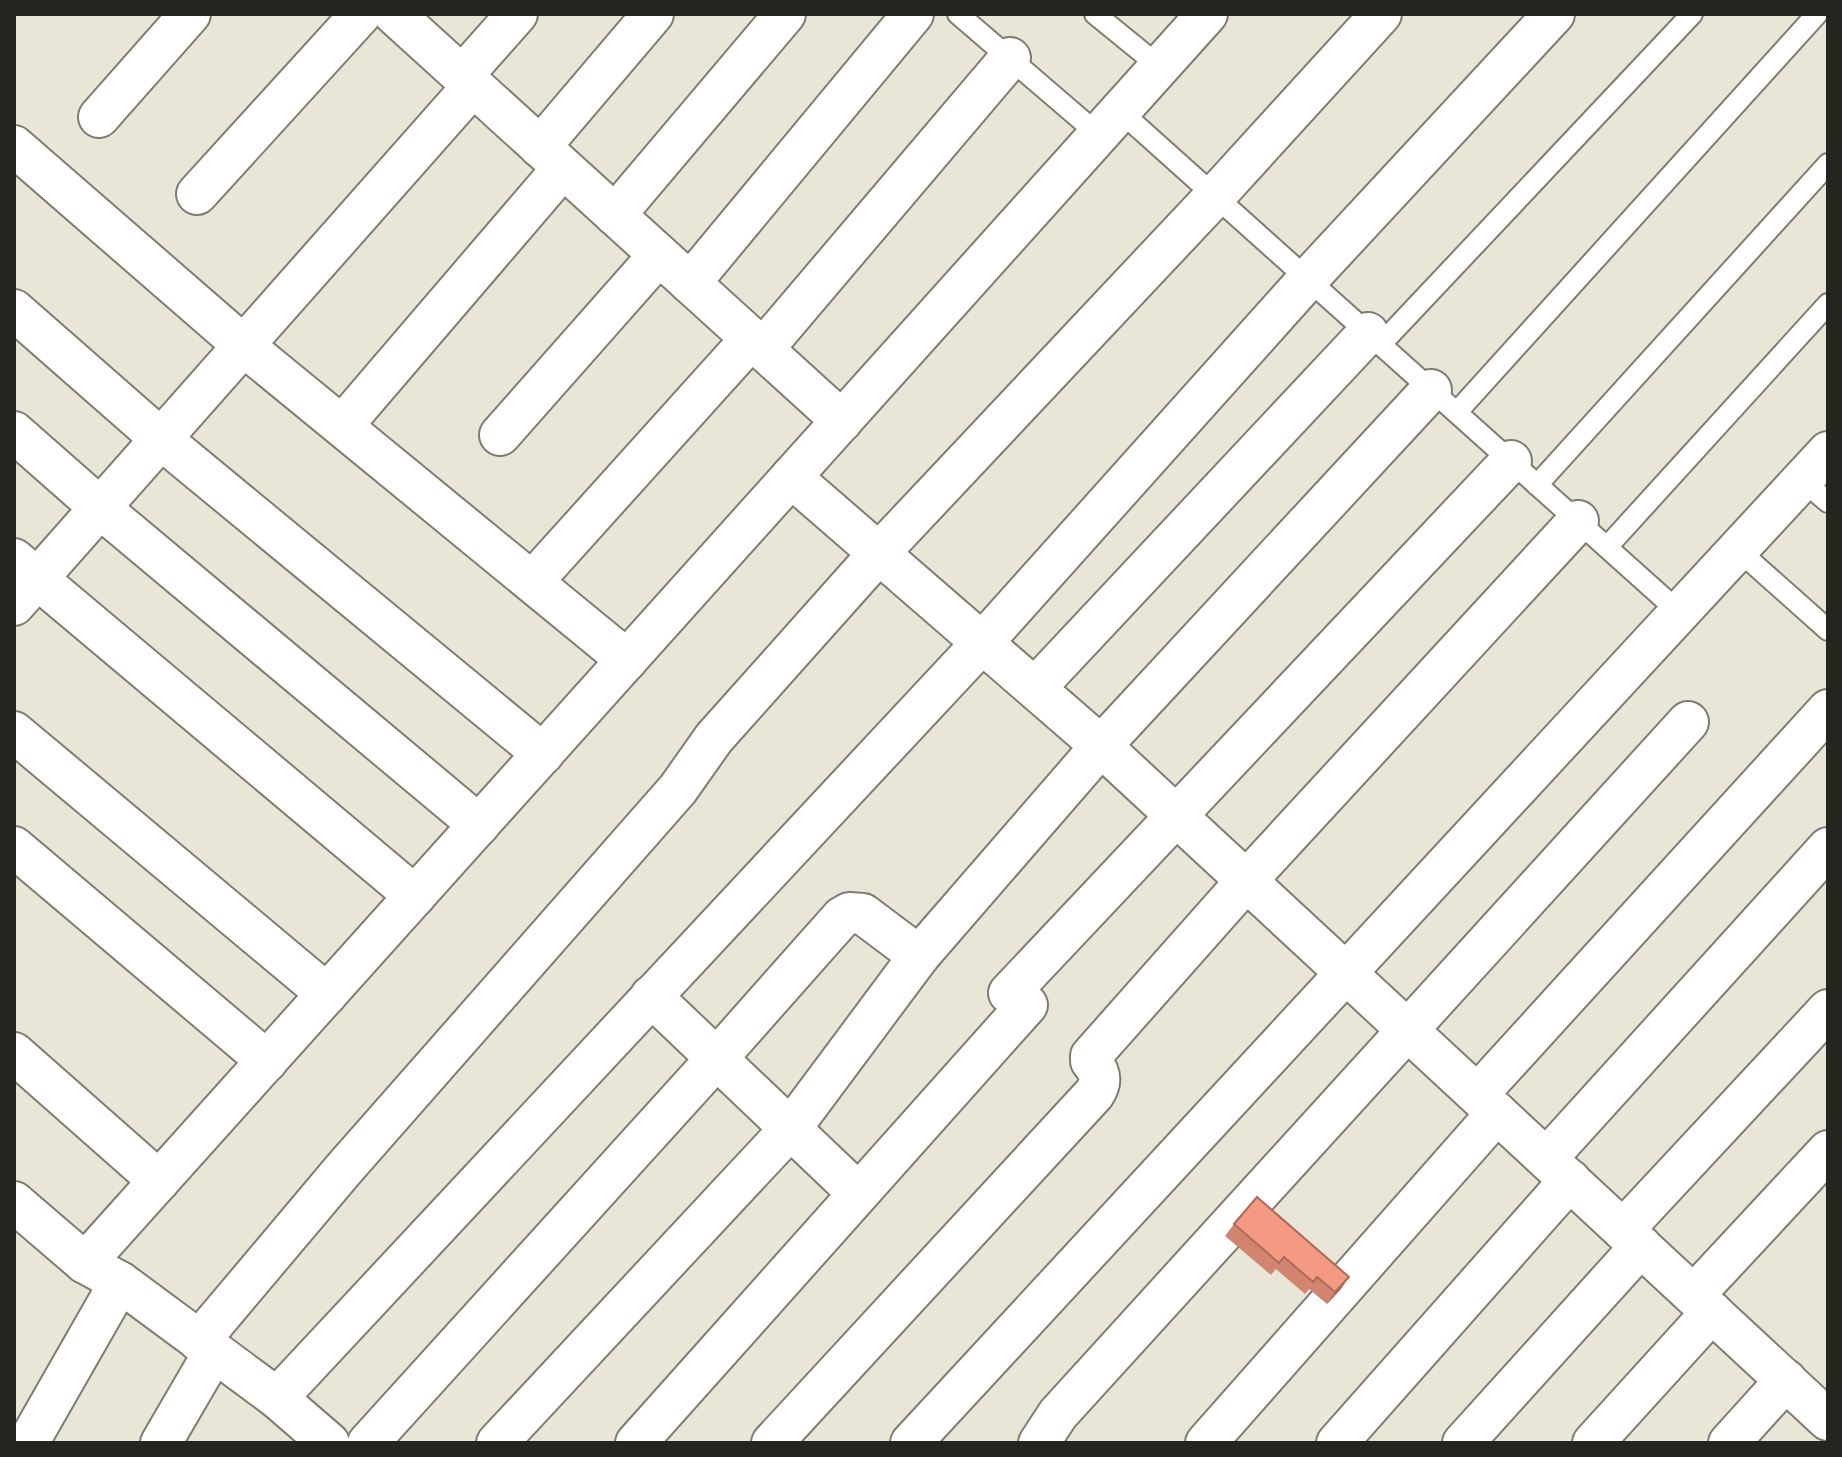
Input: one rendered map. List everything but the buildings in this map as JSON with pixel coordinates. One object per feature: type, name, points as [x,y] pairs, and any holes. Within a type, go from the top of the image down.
[{"type":"street","points":[[99,117],[190,14]]},
{"type":"street","points":[[197,194],[361,14]]},
{"type":"street","points":[[394,14],[842,421]]},
{"type":"street","points":[[415,896],[22,581],[101,508],[244,346],[468,81],[517,14]]},
{"type":"street","points":[[342,426],[552,157],[653,14]]},
{"type":"street","points":[[615,215],[785,14]]},
{"type":"street","points":[[690,283],[913,14]]},
{"type":"street","points":[[85,1263],[1207,14]]},
{"type":"street","points":[[161,1443],[207,1346],[343,1170],[678,789],[714,738],[879,553],[1215,196],[1381,14]]},
{"type":"street","points":[[277,1398],[982,643],[1308,279],[1554,14]]},
{"type":"street","points":[[532,582],[757,344],[1010,58]]},
{"type":"street","points":[[14,146],[244,346],[627,660]]},
{"type":"street","points":[[500,435],[659,255]]},
{"type":"street","points":[[14,310],[161,439],[543,754]]},
{"type":"street","points":[[1035,688],[1374,339]]},
{"type":"street","points":[[497,1443],[791,1128],[919,956],[1101,746],[1444,401]]},
{"type":"street","points":[[14,432],[479,825]]},
{"type":"street","points":[[636,1443],[1027,1005],[1009,993],[1176,815],[1524,473]]},
{"type":"street","points":[[791,477],[1101,746],[1703,1304],[1826,1413]]},
{"type":"street","points":[[911,1443],[1737,549],[1819,478]]},
{"type":"street","points":[[772,1443],[1094,1094],[1100,1081],[1099,1071],[1091,1056],[1247,880],[1592,534]]},
{"type":"street","points":[[1206,1443],[1488,1104],[1828,710]]},
{"type":"street","points":[[1039,1443],[1058,1414],[1688,722]]},
{"type":"street","points":[[14,732],[327,994]]},
{"type":"street","points":[[14,847],[267,1061]]},
{"type":"street","points":[[1337,1443],[1558,1169],[1828,848]]},
{"type":"street","points":[[368,1443],[842,917],[849,913],[863,914],[919,956]]},
{"type":"street","points":[[651,996],[858,1193]]},
{"type":"street","points":[[1463,1443],[1632,1238],[1828,1010]]},
{"type":"street","points":[[14,1053],[159,1181]]},
{"type":"street","points":[[1593,1443],[1828,1151]]},
{"type":"street","points":[[20,1222],[120,1282],[277,1398],[329,1443]]},
{"type":"street","points":[[28,1443],[120,1282]]},
{"type":"street","points":[[1729,1443],[1786,1380]]},
{"type":"lane","points":[[958,14],[1010,58],[1215,196],[1679,612]]},
{"type":"lane","points":[[1095,14],[1160,67]]},
{"type":"lane","points":[[1374,339],[1692,14]]},
{"type":"lane","points":[[1444,401],[1817,14]]},
{"type":"lane","points":[[1524,473],[1828,164]]},
{"type":"lane","points":[[1592,534],[1828,304]]},
{"type":"lane","points":[[1737,549],[1828,630]]}]
